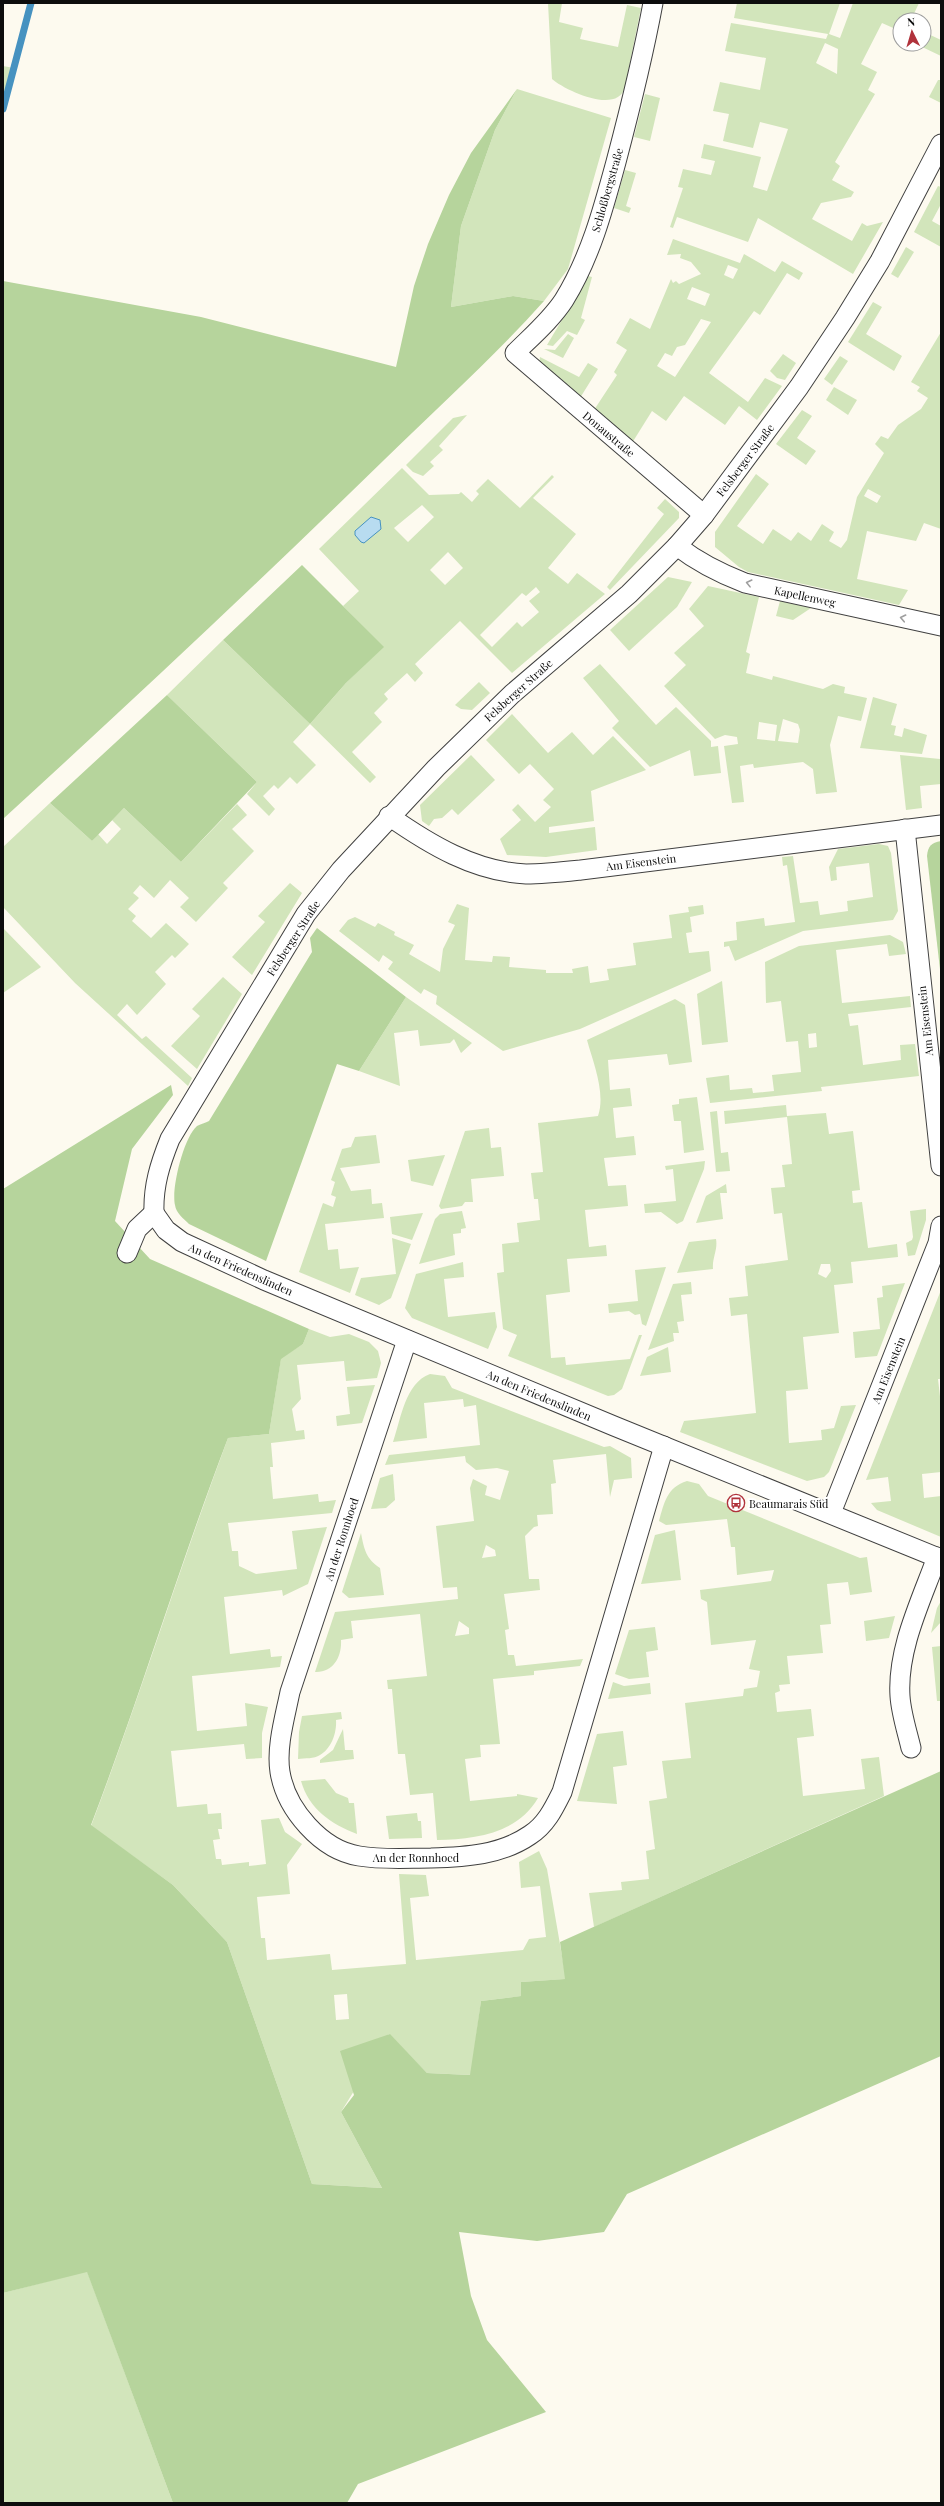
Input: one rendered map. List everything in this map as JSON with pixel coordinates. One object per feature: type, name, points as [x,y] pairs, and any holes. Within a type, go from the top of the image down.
[{"type":"street","name":"Schloßbergstraße","points":[[514,353],[538,330],[563,302],[582,269],[602,212],[629,112],[653,3]]},
{"type":"street","name":"Felsberger Straße","points":[[154,1213],[153,1191],[159,1168],[170,1139],[306,914],[341,870],[389,816],[512,694],[628,594],[677,546],[704,514],[799,387],[845,318],[880,261],[941,144]]},
{"type":"street","name":"Donaustraße","points":[[514,353],[704,514]]},
{"type":"street","name":"Kapellenweg","points":[[677,546],[697,561],[718,573],[745,583],[941,626]]},
{"type":"street","name":"Am Eisenstein","points":[[389,816],[423,840],[452,854],[488,868],[524,874],[581,870],[941,825]]},
{"type":"street","name":"Am Eisenstein","points":[[905,829],[941,1166]]},
{"type":"street","points":[[127,1252],[137,1229],[154,1213]]},
{"type":"street","name":"An den Friedenslinden","points":[[154,1213],[166,1230],[182,1242],[264,1280],[939,1558],[912,1623],[902,1666],[900,1697],[911,1748]]},
{"type":"street","name":"Am Eisenstein","points":[[831,1513],[938,1243],[941,1226]]},
{"type":"street","name":"An der Ronnhoed","points":[[407,1340],[290,1692],[282,1733],[280,1772],[288,1799],[303,1822],[327,1842],[358,1856],[402,1858],[466,1857],[504,1849],[531,1835],[552,1813],[562,1792],[664,1446]]},
{"type":"green space","points":[[548,3],[562,3],[559,22],[583,28],[580,39],[618,47],[627,5],[641,8],[625,87],[620,95],[613,99],[603,100],[591,98],[568,89],[552,79]]},
{"type":"green space","points":[[737,3],[840,3],[829,34],[840,38],[853,3],[919,3],[915,12],[892,12],[892,27],[882,23],[861,64],[877,72],[868,90],[875,94],[835,162],[840,166],[832,180],[854,192],[851,197],[821,203],[812,219],[852,241],[862,223],[867,226],[883,222],[853,274],[758,218],[748,242],[677,217],[673,228],[670,227],[683,188],[678,187],[683,169],[711,175],[715,161],[701,158],[704,144],[761,157],[753,187],[767,191],[788,129],[760,122],[753,148],[723,141],[729,114],[713,111],[720,82],[760,90],[766,58],[725,51],[731,23],[826,39],[828,34],[734,18]],"holes":[[[825,43],[838,49],[837,74],[816,63]]]},
{"type":"green space","points":[[932,36],[941,40],[941,56],[932,52]]},
{"type":"green space","points":[[3,66],[14,68],[3,109]]},
{"type":"green space","points":[[938,80],[941,80],[941,103],[929,97]]},
{"type":"green space","points":[[517,89],[611,118],[568,269],[544,301],[513,296],[451,307],[461,226],[495,130]]},
{"type":"green space","points":[[517,89],[495,130],[461,226],[451,307],[513,296],[544,301],[486,362],[290,551],[3,819],[3,281],[201,317],[396,367],[414,286],[428,244],[449,195],[471,153]]},
{"type":"green space","points":[[645,94],[660,98],[650,141],[634,137]]},
{"type":"green space","points":[[625,170],[636,173],[626,206],[631,208],[629,213],[614,208]]},
{"type":"green space","points":[[938,186],[941,187],[941,204],[932,221],[941,226],[941,247],[914,232]]},
{"type":"green space","points":[[673,239],[740,263],[744,254],[775,272],[782,261],[803,273],[799,280],[787,273],[760,315],[754,311],[709,373],[748,402],[765,378],[782,386],[757,420],[739,406],[725,425],[684,396],[666,421],[652,411],[632,443],[594,410],[617,375],[614,372],[627,350],[616,343],[630,318],[650,329],[671,279],[673,283],[676,281],[679,284],[701,274],[691,262],[680,258],[681,254],[667,255]],"holes":[[[728,265],[738,269],[733,279],[724,275]],[[692,287],[710,294],[705,306],[687,299]],[[701,319],[711,322],[675,377],[657,366],[665,353],[672,356],[677,347],[685,345]]]},
{"type":"green space","points":[[906,247],[914,252],[898,278],[891,274]]},
{"type":"green space","points":[[588,276],[592,277],[581,318],[585,320],[577,335],[567,331],[553,346],[547,345]]},
{"type":"green space","points":[[873,302],[882,307],[866,334],[902,356],[894,371],[848,342]]},
{"type":"green space","points":[[941,332],[941,529],[924,523],[916,541],[867,531],[857,579],[908,590],[899,605],[748,572],[739,567],[715,547],[715,532],[756,474],[769,484],[737,526],[763,544],[773,529],[791,541],[798,532],[811,541],[822,524],[834,532],[829,541],[841,548],[847,540],[857,497],[884,453],[875,444],[881,436],[888,439],[898,425],[921,409],[928,398],[917,391],[920,387],[911,382]],"holes":[[[868,489],[881,496],[877,503],[864,496]]]},
{"type":"green space","points":[[568,334],[574,338],[563,358],[544,349],[555,350]]},
{"type":"green space","points":[[783,354],[796,363],[785,380],[777,378],[770,371]]},
{"type":"green space","points":[[840,356],[848,361],[832,385],[824,379]]},
{"type":"green space","points":[[540,357],[579,377],[588,363],[598,369],[580,398],[539,364]]},
{"type":"green space","points":[[834,387],[857,400],[848,415],[826,400]]},
{"type":"green space","points":[[802,410],[812,416],[797,438],[816,451],[806,465],[776,444]]},
{"type":"green space","points":[[467,415],[439,446],[443,450],[430,462],[434,466],[423,476],[413,472],[406,465],[453,418]]},
{"type":"green space","points":[[402,468],[429,495],[459,494],[461,492],[472,502],[479,494],[476,491],[488,479],[520,508],[552,475],[554,477],[533,498],[576,534],[548,568],[568,584],[577,573],[605,594],[512,673],[460,621],[415,664],[423,673],[415,682],[407,673],[384,694],[388,699],[374,713],[382,722],[352,752],[376,777],[370,783],[310,724],[346,683],[383,647],[343,606],[359,591],[319,549]],"holes":[[[422,505],[434,517],[408,542],[394,528]],[[448,552],[463,568],[445,585],[430,570]],[[536,587],[540,592],[529,601],[539,612],[522,627],[517,622],[492,647],[480,635],[522,593],[526,596]]]},
{"type":"green space","points":[[665,499],[679,512],[679,518],[610,590],[607,587],[664,514],[657,508]]},
{"type":"green space","points":[[302,565],[384,647],[346,683],[310,724],[223,640]]},
{"type":"green space","points":[[668,577],[692,582],[677,607],[629,651],[610,630]]},
{"type":"green space","points":[[708,586],[759,597],[746,652],[750,654],[746,673],[772,680],[773,676],[823,689],[833,684],[845,687],[844,693],[867,698],[861,721],[838,716],[830,745],[837,792],[816,794],[813,769],[803,762],[754,768],[753,764],[740,766],[744,802],[732,803],[724,746],[738,744],[737,737],[725,735],[715,739],[664,686],[686,665],[674,653],[704,626],[689,609]],"holes":[[[783,719],[798,724],[800,730],[798,743],[778,741]],[[759,722],[777,725],[775,741],[757,739]]]},
{"type":"green space","points":[[780,601],[811,608],[793,620],[776,616]]},
{"type":"green space","points":[[223,640],[310,724],[293,742],[316,765],[297,784],[290,777],[278,789],[274,785],[263,796],[275,809],[269,816],[247,794],[257,782],[167,695]]},
{"type":"green space","points":[[600,664],[656,725],[676,707],[711,741],[711,747],[718,746],[721,773],[694,776],[690,750],[650,767],[612,728],[619,721],[583,678]]},
{"type":"green space","points":[[479,682],[490,693],[472,710],[461,709],[455,705]]},
{"type":"green space","points":[[167,695],[257,782],[181,862],[124,808],[92,841],[50,803]]},
{"type":"green space","points":[[873,697],[897,704],[891,725],[896,726],[894,735],[902,737],[904,728],[927,735],[922,754],[860,748]]},
{"type":"green space","points":[[512,714],[548,753],[572,732],[593,755],[613,736],[646,770],[591,791],[594,821],[549,827],[549,833],[595,827],[597,850],[546,857],[507,855],[500,839],[521,820],[512,810],[518,804],[535,822],[551,807],[543,800],[554,789],[530,764],[519,774],[486,740]]},
{"type":"green space","points":[[941,749],[941,784],[920,786],[922,808],[906,810],[900,755],[940,759]]},
{"type":"green space","points":[[471,755],[495,780],[458,815],[452,809],[442,818],[434,819],[429,826],[422,821],[420,805]]},
{"type":"green space","points":[[50,803],[92,841],[98,834],[107,844],[121,829],[112,820],[124,808],[181,862],[237,804],[247,815],[232,829],[254,851],[223,883],[228,888],[196,922],[180,907],[189,898],[170,880],[154,898],[140,885],[133,893],[139,898],[128,909],[136,916],[132,921],[151,938],[166,923],[189,944],[175,958],[172,955],[155,972],[166,984],[137,1015],[127,1004],[117,1015],[142,1039],[146,1036],[192,1078],[188,1086],[75,983],[3,907],[3,847]]},
{"type":"green space","points":[[941,841],[941,978],[927,856],[928,850],[931,846]]},
{"type":"green space","points":[[879,844],[888,846],[891,853],[898,911],[893,920],[803,931],[735,961],[729,946],[724,947],[724,942],[737,940],[736,922],[764,918],[765,926],[795,922],[787,865],[783,866],[782,857],[793,856],[800,903],[818,901],[820,915],[848,911],[847,901],[873,897],[869,863],[836,867],[837,880],[831,881],[829,867],[838,849]]},
{"type":"green space","points":[[290,883],[302,893],[252,975],[232,957],[265,922],[258,916]]},
{"type":"green space","points":[[457,904],[469,908],[465,960],[492,962],[493,956],[510,957],[509,967],[546,970],[546,973],[573,973],[572,969],[588,966],[590,983],[609,980],[607,969],[636,965],[633,943],[672,938],[669,915],[689,912],[688,907],[703,905],[704,914],[690,917],[692,932],[686,933],[689,953],[709,951],[711,971],[580,1029],[503,1051],[436,1004],[437,996],[424,989],[421,994],[388,969],[393,962],[383,955],[379,962],[339,931],[348,920],[355,917],[375,927],[378,923],[395,932],[394,935],[414,945],[409,954],[440,972],[443,949],[455,925],[448,922]]},
{"type":"green space","points":[[3,928],[41,967],[3,993]]},
{"type":"green space","points":[[317,928],[406,997],[359,1071],[337,1064],[266,1261],[189,1224],[177,1211],[174,1197],[175,1187],[183,1151],[192,1132],[197,1126],[209,1121],[312,952],[310,938]]},
{"type":"green space","points":[[890,935],[903,942],[906,954],[889,956],[887,944],[836,950],[842,1003],[910,996],[911,1007],[848,1014],[850,1026],[858,1025],[863,1065],[901,1060],[900,1045],[915,1044],[919,1076],[821,1087],[822,1091],[710,1103],[706,1078],[729,1075],[730,1090],[752,1088],[753,1093],[774,1091],[772,1075],[801,1072],[798,1041],[786,1042],[781,1001],[766,1003],[765,962],[799,946]],"holes":[[[816,1033],[817,1047],[809,1048],[808,1034]]]},
{"type":"green space","points":[[223,977],[242,994],[197,1069],[171,1046],[200,1016],[192,1009]]},
{"type":"green space","points":[[722,981],[728,1042],[702,1045],[697,994]]},
{"type":"green space","points":[[406,997],[472,1043],[461,1053],[454,1039],[450,1043],[420,1046],[418,1030],[394,1033],[400,1086],[359,1071]]},
{"type":"green space","points":[[675,999],[685,1005],[692,1062],[669,1065],[667,1054],[608,1060],[610,1090],[630,1088],[632,1106],[613,1108],[616,1138],[634,1136],[636,1155],[604,1158],[608,1186],[626,1185],[628,1206],[585,1210],[589,1247],[606,1245],[607,1256],[567,1259],[570,1292],[546,1295],[551,1358],[565,1357],[566,1365],[630,1359],[639,1335],[642,1335],[622,1389],[614,1395],[608,1396],[508,1356],[517,1335],[503,1329],[497,1273],[504,1272],[502,1244],[519,1242],[517,1223],[540,1220],[538,1199],[534,1199],[531,1173],[543,1172],[538,1123],[598,1116],[600,1107],[600,1088],[587,1040]]},
{"type":"green space","points":[[171,1085],[173,1095],[132,1149],[115,1221],[150,1259],[309,1329],[303,1344],[281,1359],[269,1434],[228,1438],[91,1825],[173,1885],[227,1942],[312,2184],[382,2188],[341,2112],[354,2095],[340,2051],[390,2034],[427,2073],[470,2075],[481,2001],[521,1996],[521,1982],[565,1979],[560,1942],[941,1771],[941,2056],[627,2194],[604,2232],[537,2241],[459,2232],[471,2296],[487,2340],[546,2412],[358,2484],[347,2503],[173,2503],[87,2272],[3,2293],[3,1189]]},
{"type":"green space","points":[[697,1097],[704,1150],[684,1153],[681,1121],[674,1121],[672,1105],[679,1104],[679,1099]]},
{"type":"green space","points":[[786,1105],[787,1116],[826,1113],[829,1134],[853,1131],[860,1190],[852,1191],[853,1203],[862,1202],[868,1248],[897,1244],[898,1257],[851,1262],[853,1283],[834,1285],[839,1333],[803,1337],[808,1389],[786,1391],[789,1443],[822,1440],[821,1430],[834,1428],[841,1406],[856,1405],[829,1472],[824,1477],[807,1481],[680,1432],[684,1421],[756,1413],[747,1314],[731,1316],[729,1298],[748,1296],[745,1266],[788,1260],[782,1213],[774,1214],[771,1188],[785,1187],[782,1165],[792,1164],[787,1117],[725,1124],[724,1111]],"holes":[[[821,1264],[830,1264],[831,1271],[826,1278],[818,1274]]]},
{"type":"green space","points":[[717,1111],[721,1153],[728,1152],[730,1171],[716,1172],[710,1112]]},
{"type":"green space","points":[[489,1128],[491,1148],[501,1147],[504,1176],[471,1179],[473,1202],[465,1202],[462,1206],[441,1209],[439,1206],[465,1131]]},
{"type":"green space","points":[[376,1135],[380,1163],[340,1168],[351,1191],[371,1189],[372,1204],[382,1203],[384,1218],[325,1224],[328,1250],[338,1249],[340,1269],[359,1267],[350,1293],[299,1272],[323,1203],[333,1207],[336,1197],[331,1195],[335,1182],[331,1180],[342,1149],[351,1147],[355,1137]]},
{"type":"green space","points":[[445,1155],[433,1186],[411,1181],[408,1160]]},
{"type":"green space","points":[[705,1161],[704,1169],[683,1221],[677,1224],[661,1212],[645,1213],[644,1204],[676,1201],[673,1169],[666,1170],[665,1166]]},
{"type":"green space","points":[[726,1184],[727,1193],[720,1193],[723,1219],[696,1223],[706,1196]]},
{"type":"green space","points":[[926,1209],[926,1220],[915,1255],[908,1256],[906,1243],[912,1240],[913,1237],[910,1211]]},
{"type":"green space","points":[[462,1211],[466,1228],[461,1229],[461,1233],[453,1234],[455,1255],[419,1264],[435,1219],[440,1214]]},
{"type":"green space","points":[[423,1213],[412,1240],[392,1234],[390,1217]]},
{"type":"green space","points":[[392,1238],[411,1244],[391,1298],[379,1305],[355,1295],[361,1278],[396,1274]]},
{"type":"green space","points":[[716,1239],[713,1269],[677,1273],[689,1242]]},
{"type":"green space","points":[[463,1262],[464,1277],[444,1279],[448,1317],[495,1312],[497,1327],[488,1349],[412,1318],[405,1308],[416,1274]]},
{"type":"green space","points":[[666,1267],[646,1326],[642,1324],[640,1314],[635,1315],[629,1311],[609,1313],[608,1304],[638,1301],[635,1270]]},
{"type":"green space","points":[[691,1282],[692,1294],[681,1295],[684,1321],[677,1322],[679,1333],[673,1333],[674,1341],[648,1350],[673,1284]]},
{"type":"green space","points":[[905,1283],[877,1356],[855,1358],[853,1332],[880,1329],[877,1298],[883,1297],[882,1286]]},
{"type":"green space","points":[[941,1290],[941,1379],[938,1379],[941,1405],[941,1472],[922,1474],[924,1498],[941,1496],[941,1537],[877,1510],[871,1503],[891,1501],[888,1477],[866,1480]]},
{"type":"green space","points":[[309,1329],[330,1337],[349,1334],[369,1342],[378,1351],[381,1363],[377,1378],[346,1381],[344,1361],[297,1365],[301,1399],[292,1409],[296,1431],[304,1430],[305,1439],[271,1443],[273,1467],[270,1467],[273,1499],[318,1494],[319,1502],[336,1500],[332,1513],[228,1523],[232,1551],[238,1551],[239,1566],[256,1574],[297,1569],[292,1531],[327,1527],[308,1584],[283,1596],[282,1590],[224,1597],[230,1654],[270,1649],[271,1657],[282,1656],[280,1667],[192,1676],[197,1731],[247,1726],[245,1703],[268,1707],[262,1733],[262,1758],[246,1759],[244,1744],[171,1751],[177,1807],[207,1804],[208,1814],[221,1813],[222,1829],[218,1829],[220,1839],[213,1840],[216,1859],[221,1859],[222,1865],[249,1862],[249,1866],[266,1864],[261,1820],[279,1818],[285,1832],[302,1844],[287,1865],[290,1894],[257,1897],[261,1938],[265,1938],[267,1960],[330,1954],[332,1970],[406,1964],[399,1874],[426,1875],[429,1896],[410,1898],[416,1960],[523,1950],[529,1939],[546,1937],[540,1886],[521,1888],[519,1862],[539,1851],[547,1869],[566,1979],[521,1982],[522,1996],[481,2001],[471,2075],[427,2073],[389,2034],[341,2112],[382,2188],[312,2184],[227,1942],[173,1885],[91,1826],[228,1438],[269,1434],[281,1358],[303,1344]],"holes":[[[347,1994],[349,2019],[336,2020],[334,1995]]]},
{"type":"green space","points":[[668,1347],[671,1372],[640,1376],[647,1357]]},
{"type":"green space","points":[[430,1374],[445,1376],[452,1388],[604,1447],[610,1446],[631,1458],[632,1478],[614,1480],[610,1497],[606,1454],[553,1460],[556,1483],[551,1484],[553,1514],[537,1515],[538,1526],[534,1527],[525,1536],[529,1579],[539,1579],[540,1590],[504,1594],[509,1629],[505,1630],[508,1655],[514,1655],[516,1666],[583,1659],[580,1666],[534,1671],[534,1675],[493,1679],[500,1744],[480,1745],[481,1757],[465,1759],[470,1801],[517,1796],[517,1794],[538,1798],[519,1820],[507,1827],[480,1836],[437,1840],[433,1793],[410,1795],[405,1754],[398,1754],[392,1689],[388,1689],[387,1680],[427,1676],[420,1614],[351,1621],[353,1638],[341,1640],[338,1658],[331,1667],[321,1672],[315,1672],[335,1612],[458,1599],[457,1587],[443,1588],[436,1526],[474,1521],[470,1488],[473,1479],[487,1486],[485,1495],[500,1500],[509,1471],[497,1468],[476,1470],[466,1462],[465,1456],[385,1465],[389,1455],[480,1445],[476,1405],[464,1407],[463,1399],[424,1403],[427,1438],[393,1442],[409,1393],[422,1379]],"holes":[[[486,1545],[495,1550],[496,1556],[482,1558]],[[459,1621],[469,1628],[469,1634],[455,1636]]]},
{"type":"green space","points":[[375,1385],[362,1423],[337,1426],[336,1416],[350,1414],[347,1387]]},
{"type":"green space","points":[[393,1474],[395,1500],[386,1508],[371,1509],[380,1478]]},
{"type":"green space","points":[[687,1481],[699,1484],[708,1496],[860,1558],[867,1557],[872,1592],[850,1595],[848,1582],[827,1584],[831,1624],[820,1625],[823,1653],[787,1656],[790,1684],[779,1685],[780,1691],[775,1693],[777,1712],[811,1709],[814,1736],[797,1738],[803,1796],[865,1789],[861,1759],[879,1757],[884,1796],[594,1927],[589,1893],[622,1890],[621,1882],[649,1879],[646,1851],[655,1849],[649,1801],[667,1798],[662,1761],[691,1758],[685,1703],[743,1696],[744,1689],[757,1687],[760,1671],[749,1669],[756,1640],[711,1645],[707,1602],[701,1599],[700,1590],[771,1581],[774,1570],[737,1575],[735,1547],[731,1547],[727,1519],[666,1525],[659,1521],[667,1496],[675,1487]]},
{"type":"green space","points":[[675,1530],[681,1580],[641,1584],[655,1535]]},
{"type":"green space","points":[[361,1533],[366,1553],[375,1565],[380,1568],[384,1595],[349,1598],[342,1592]]},
{"type":"green space","points":[[941,1601],[941,1622],[931,1633],[937,1608]]},
{"type":"green space","points":[[895,1616],[889,1638],[866,1641],[864,1621]]},
{"type":"green space","points":[[655,1627],[658,1650],[646,1652],[649,1677],[629,1679],[615,1674],[629,1630]]},
{"type":"green space","points":[[941,1646],[941,1701],[937,1701],[932,1647]]},
{"type":"green space","points":[[613,1682],[624,1686],[650,1683],[651,1694],[608,1699]]},
{"type":"green space","points":[[341,1712],[342,1719],[336,1720],[334,1735],[327,1749],[318,1756],[298,1759],[299,1732],[302,1716]]},
{"type":"green space","points":[[343,1729],[345,1750],[353,1750],[354,1759],[320,1763],[320,1760],[333,1750]]},
{"type":"green space","points":[[623,1731],[627,1765],[613,1767],[617,1804],[577,1801],[597,1734]]},
{"type":"green space","points":[[325,1779],[336,1793],[348,1798],[349,1803],[354,1803],[357,1834],[330,1820],[309,1800],[301,1781]]},
{"type":"green space","points":[[417,1813],[418,1821],[421,1821],[422,1838],[389,1839],[386,1816]]},
{"type":"green space","points":[[87,2271],[173,2503],[3,2503],[3,2293]]},
{"type":"water","points":[[371,517],[380,520],[381,529],[364,543],[361,542],[355,535],[355,531]]},
{"type":"waterway","points":[[3,109],[31,3]]},
{"type":"place","name":"Beaumarais Süd","points":[[736,1503]]}]
